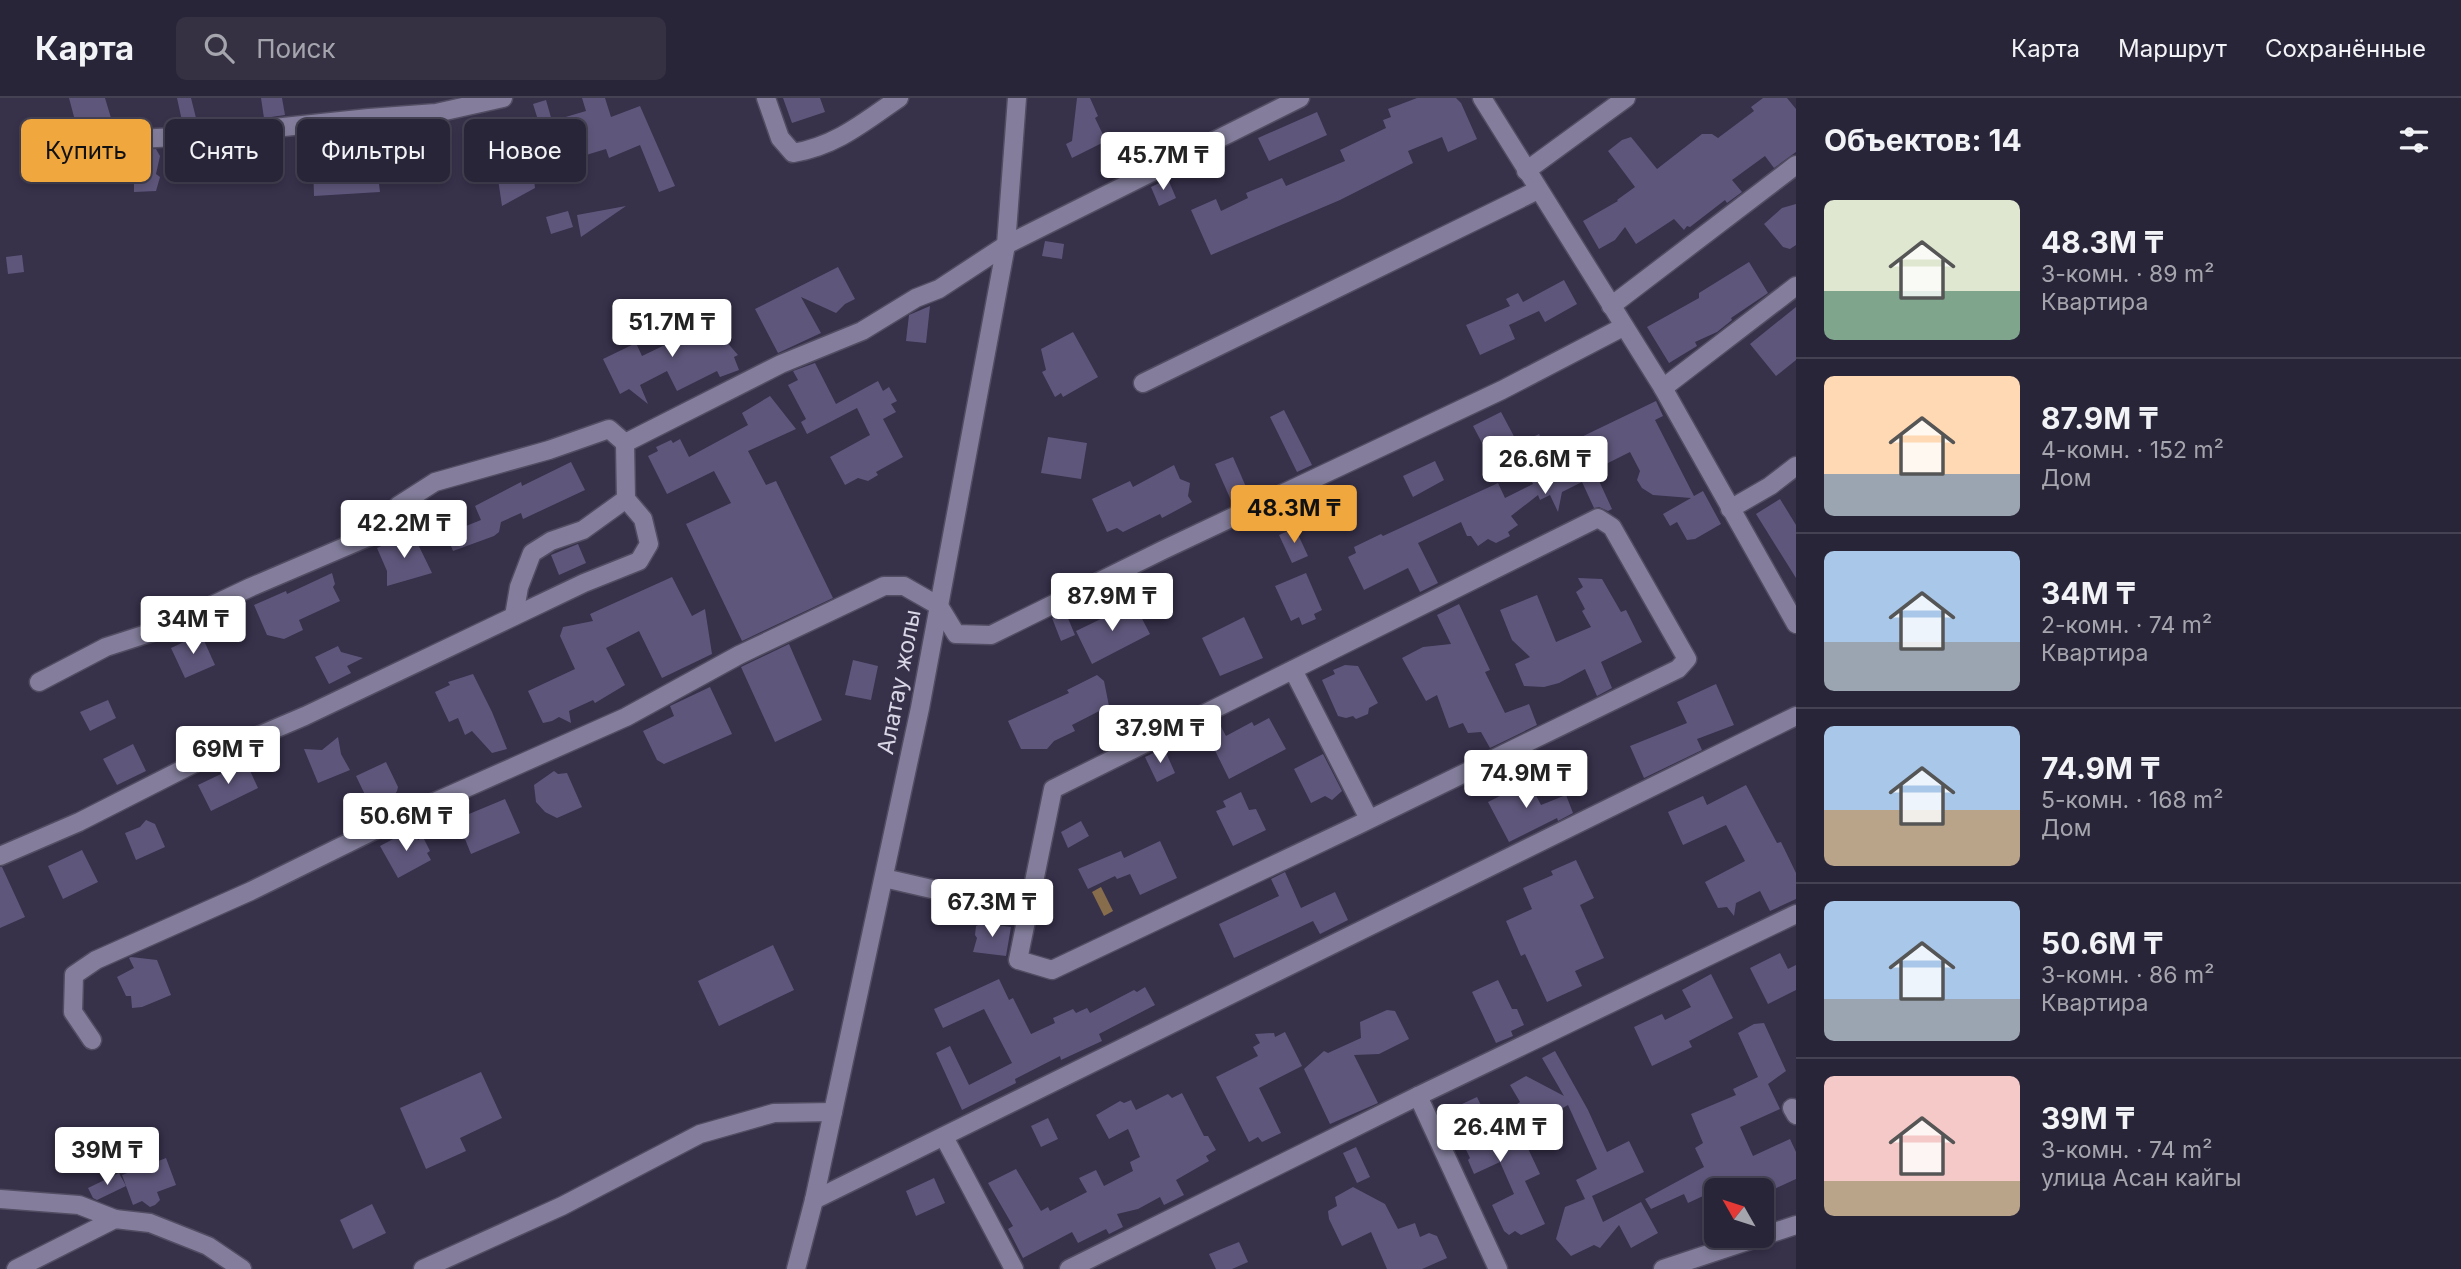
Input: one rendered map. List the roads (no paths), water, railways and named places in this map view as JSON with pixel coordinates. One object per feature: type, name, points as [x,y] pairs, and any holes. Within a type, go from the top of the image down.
[{"type":"street","points":[[151,138],[436,113],[503,98]]},
{"type":"street","points":[[766,98],[780,138],[793,153],[816,149],[847,134],[899,98]]},
{"type":"street","name":"Алатау жолы","points":[[796,1269],[814,1200],[920,708],[1006,245],[1017,98]]},
{"type":"street","points":[[625,443],[781,364],[862,331],[916,298],[939,289],[1006,245],[1300,98]]},
{"type":"street","points":[[1482,98],[1663,388],[1796,624]]},
{"type":"street","points":[[1526,171],[1626,98]]},
{"type":"street","points":[[1611,306],[1796,165]]},
{"type":"street","points":[[1143,383],[1538,190]]},
{"type":"street","points":[[1663,388],[1796,286]]},
{"type":"street","points":[[92,1040],[73,1012],[74,975],[96,960],[251,891],[414,811],[626,717],[739,655],[884,586],[904,586],[939,606],[956,634],[992,635],[1163,550],[1502,390],[1623,327]]},
{"type":"street","points":[[0,856],[79,822],[197,762],[305,716],[584,583],[639,561],[649,544],[643,519],[626,499],[625,443],[609,429],[523,458],[435,482],[399,505],[375,534],[251,587],[162,629],[106,647],[39,682]]},
{"type":"street","points":[[1730,509],[1770,486],[1796,466]]},
{"type":"street","points":[[514,616],[519,587],[532,553],[551,541],[583,530],[626,499]]},
{"type":"street","points":[[1598,518],[1612,527],[1687,659],[1678,669],[1369,819],[1052,970],[1018,960],[1053,789],[1598,518]]},
{"type":"street","points":[[1293,670],[1369,819]]},
{"type":"street","points":[[814,1200],[1796,716]]},
{"type":"street","points":[[884,878],[1027,911]]},
{"type":"street","points":[[1069,1269],[1418,1096],[1796,914]]},
{"type":"street","points":[[1418,1096],[1498,1269]]},
{"type":"street","points":[[423,1269],[562,1206],[701,1134],[774,1112],[833,1112]]},
{"type":"street","points":[[944,1137],[1014,1269]]},
{"type":"street","points":[[3,1197],[79,1205],[115,1219],[150,1223],[208,1247],[242,1269]]},
{"type":"street","points":[[16,1269],[115,1219]]},
{"type":"street","points":[[1663,1269],[1796,1225]]}]
